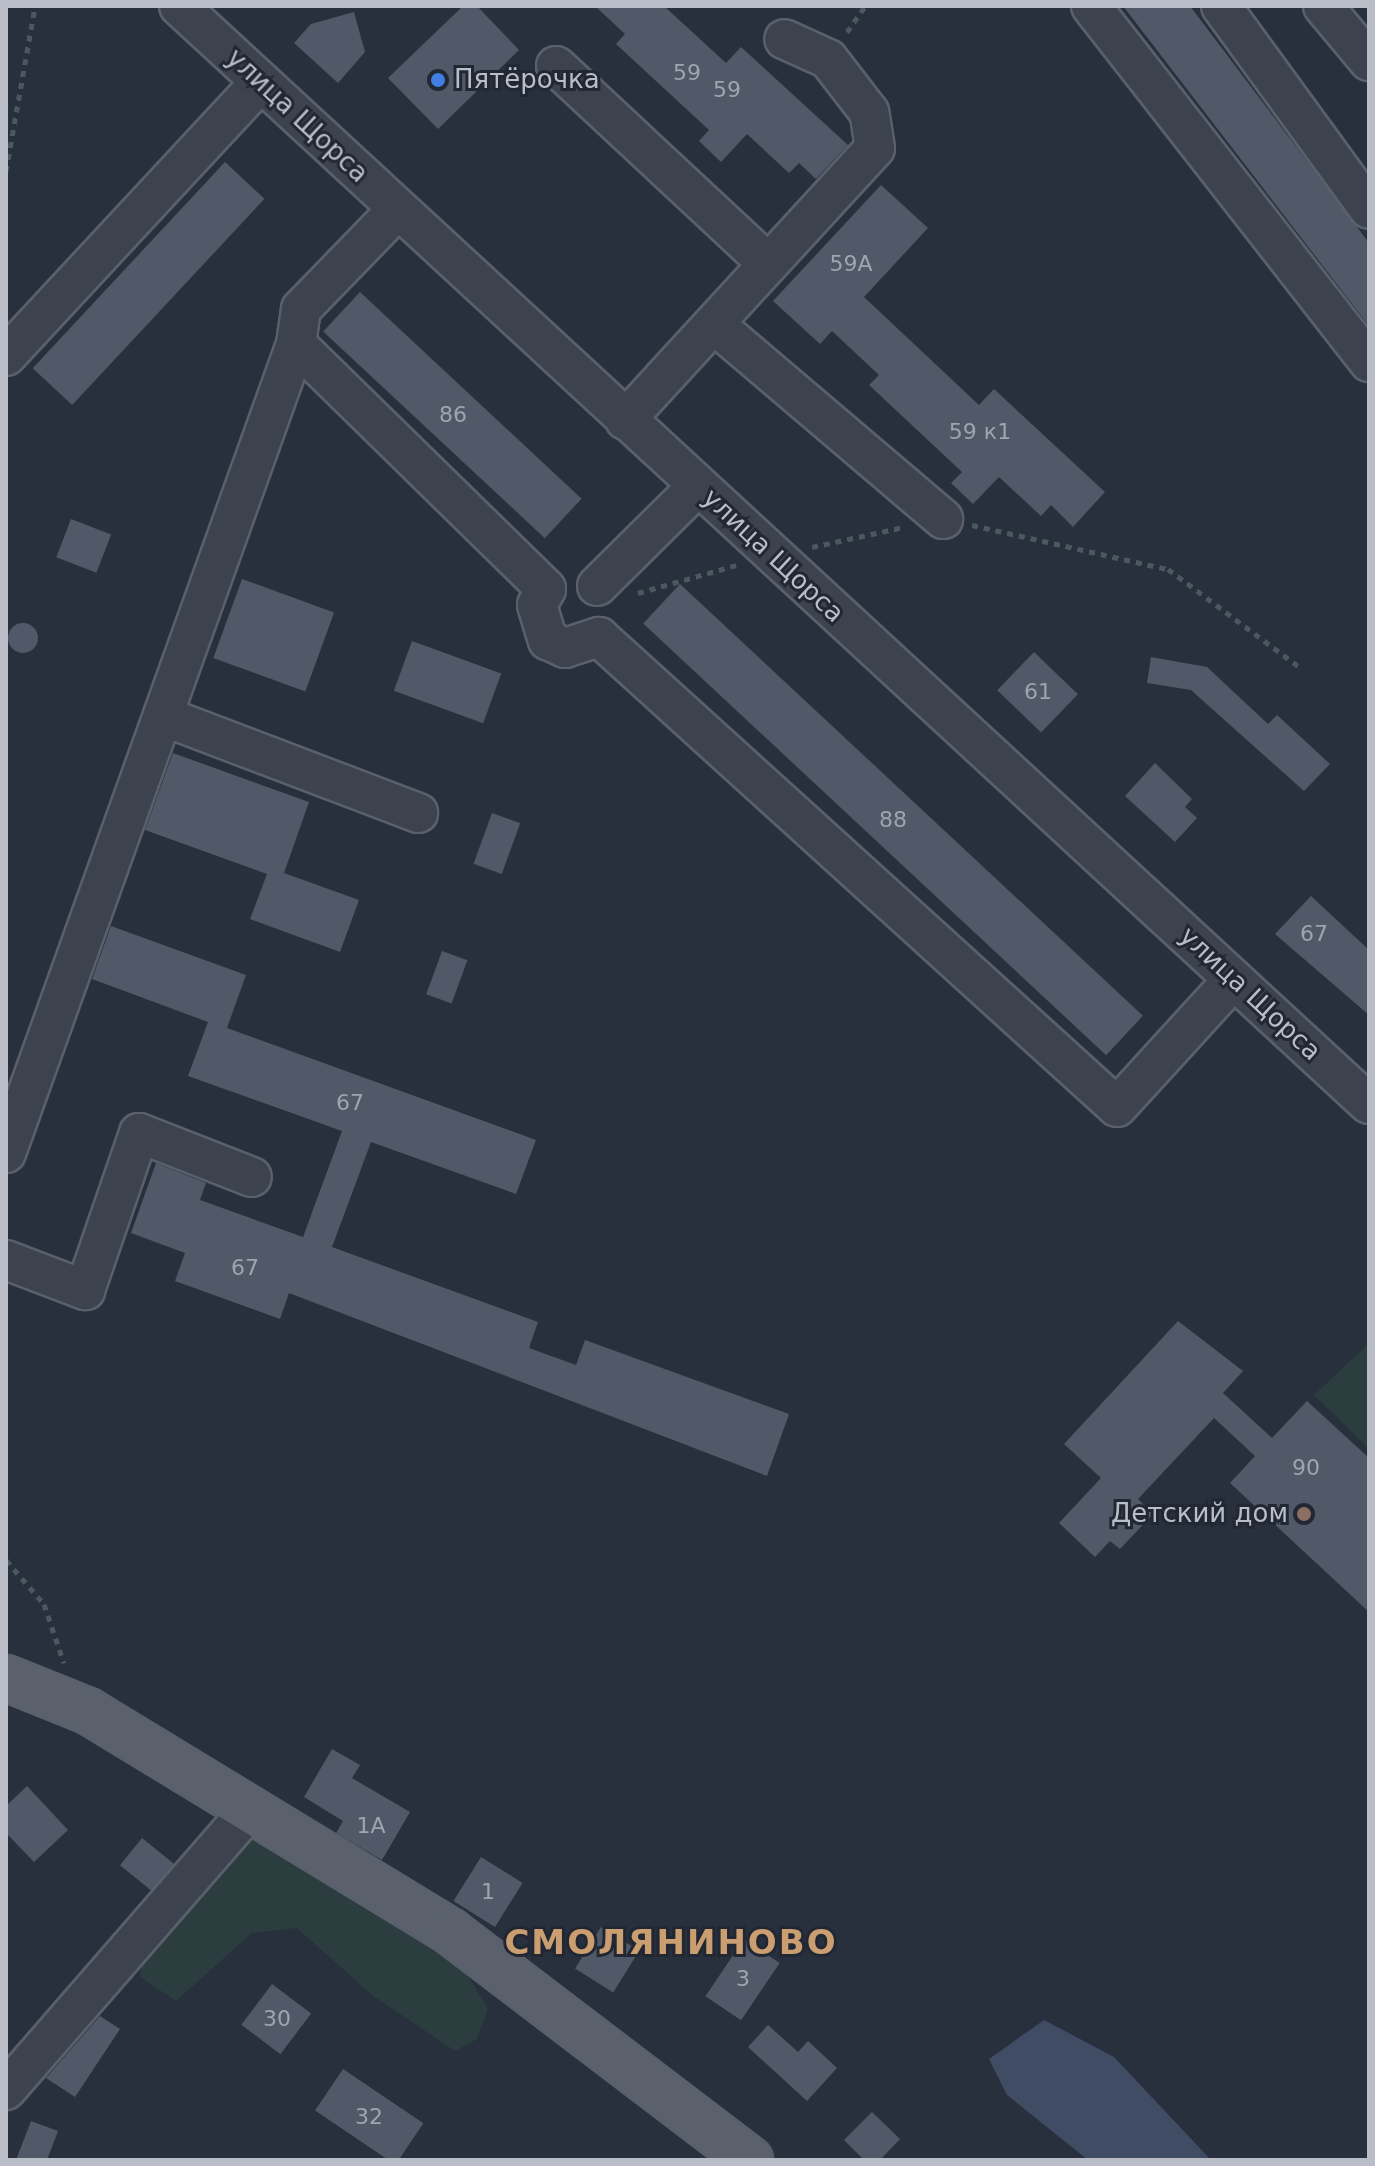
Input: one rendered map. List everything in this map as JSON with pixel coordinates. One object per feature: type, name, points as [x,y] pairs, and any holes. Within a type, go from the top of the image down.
[{"type":"main road","points":[[6,1678],[88,1711],[248,1812],[451,1932],[750,2160]]},
{"type":"street","name":"улица Щорса","points":[[179,6],[1369,1104]]},
{"type":"street","points":[[1091,6],[1369,362]]},
{"type":"street","points":[[1221,6],[1369,209]]},
{"type":"street","points":[[1323,6],[1369,61]]},
{"type":"street","points":[[625,420],[875,148],[869,112],[828,59],[784,39]]},
{"type":"street","points":[[556,66],[768,264]]},
{"type":"street","points":[[6,356],[261,82]]},
{"type":"street","points":[[6,1153],[296,344],[301,309],[398,209]]},
{"type":"street","points":[[714,324],[943,519]]},
{"type":"street","points":[[296,344],[546,589]]},
{"type":"street","points":[[697,487],[601,608],[583,648],[548,640],[537,605],[546,589],[580,577],[601,608],[1117,1107],[1234,979]]},
{"type":"street","points":[[163,716],[418,813]]},
{"type":"street","points":[[6,1260],[85,1290],[139,1133],[252,1177]]},
{"type":"street","points":[[6,2090],[248,1812]]},
{"type":"path","points":[[6,171],[35,6]]},
{"type":"path","points":[[601,608],[772,555],[943,519],[1168,569],[1301,668]]},
{"type":"path","points":[[6,1560],[44,1604],[88,1711]]},
{"type":"shaded area","points":[[1369,1343],[1369,1449],[1314,1395]]},
{"type":"shaded area","points":[[257,1830],[454,1954],[488,2008],[477,2039],[455,2051],[372,1995],[297,1928],[252,1933],[176,2001],[140,1977],[143,1951]]},
{"type":"water","points":[[1044,2020],[1114,2057],[1211,2160],[1088,2160],[1007,2095],[989,2059]]},
{"type":"building","points":[[463,6],[477,6],[519,50],[438,129],[388,78]]},
{"type":"building","points":[[595,6],[664,6],[726,63],[741,47],[848,145],[816,179],[799,163],[789,173],[747,134],[721,162],[699,141],[709,130],[616,44],[625,34]]},
{"type":"building","points":[[1123,6],[1190,6],[1369,243],[1369,326]]},
{"type":"building","points":[[354,12],[365,52],[338,83],[294,43],[311,24]]},
{"type":"building","points":[[225,162],[264,199],[72,405],[33,368]]},
{"type":"building","points":[[881,185],[928,228],[864,297],[979,405],[994,389],[1105,492],[1073,527],[1051,505],[1041,516],[999,477],[973,504],[951,483],[962,472],[869,385],[879,375],[832,331],[820,344],[773,301]]},
{"type":"building","points":[[360,292],[582,499],[545,538],[323,331]]},
{"type":"building","points":[[71,519],[111,534],[96,573],[56,557]]},
{"type":"building","points":[[242,579],[334,613],[305,691],[213,658]]},
{"type":"building","points":[[680,584],[1143,1016],[1106,1055],[643,623]]},
{"type":"building","points":[[23,623],[34,627],[38,638],[34,649],[23,653],[12,649],[8,638],[12,627]]},
{"type":"building","points":[[412,641],[501,673],[483,723],[394,691]]},
{"type":"building","points":[[1034,652],[1078,694],[1041,732],[997,690]]},
{"type":"building","points":[[1151,657],[1207,667],[1268,724],[1277,715],[1330,764],[1304,791],[1191,690],[1147,683]]},
{"type":"building","points":[[173,753],[309,802],[284,873],[359,900],[340,952],[250,919],[267,874],[145,830]]},
{"type":"building","points":[[1155,763],[1192,799],[1185,807],[1197,818],[1175,842],[1125,796]]},
{"type":"building","points":[[492,813],[520,823],[502,874],[474,864]]},
{"type":"building","points":[[1311,896],[1369,950],[1369,1015],[1275,934]]},
{"type":"building","points":[[111,926],[246,975],[227,1028],[536,1140],[516,1194],[371,1142],[332,1247],[538,1322],[529,1348],[576,1365],[585,1340],[789,1414],[767,1476],[289,1293],[280,1319],[175,1281],[185,1253],[131,1233],[156,1163],[206,1183],[200,1200],[303,1237],[342,1131],[188,1076],[208,1022],[92,979]]},
{"type":"building","points":[[442,951],[467,960],[452,1003],[426,994]]},
{"type":"building","points":[[1178,1321],[1243,1371],[1223,1393],[1272,1438],[1307,1401],[1369,1458],[1369,1612],[1230,1483],[1255,1456],[1214,1418],[1138,1499],[1153,1514],[1120,1549],[1110,1541],[1095,1557],[1059,1523],[1101,1478],[1064,1444]]},
{"type":"building","points":[[332,1749],[360,1765],[352,1778],[410,1812],[382,1860],[336,1833],[343,1821],[304,1797]]},
{"type":"building","points":[[27,1786],[68,1830],[34,1862],[6,1833],[6,1806]]},
{"type":"building","points":[[142,1838],[174,1864],[152,1891],[120,1865]]},
{"type":"building","points":[[481,1857],[523,1883],[495,1927],[453,1901]]},
{"type":"building","points":[[601,1927],[639,1951],[613,1992],[575,1969]]},
{"type":"building","points":[[744,1939],[780,1963],[741,2020],[705,1996]]},
{"type":"building","points":[[272,1984],[311,2013],[280,2054],[241,2025]]},
{"type":"building","points":[[100,2016],[120,2029],[75,2097],[46,2078]]},
{"type":"building","points":[[768,2025],[798,2052],[808,2041],[837,2068],[807,2101],[748,2047]]},
{"type":"building","points":[[343,2069],[423,2123],[399,2160],[388,2160],[315,2110]]},
{"type":"building","points":[[872,2112],[900,2139],[880,2160],[864,2160],[844,2140]]},
{"type":"building","points":[[31,2121],[58,2131],[47,2160],[16,2160]]},
{"type":"place","name":"Пятёрочка","points":[[438,80]]},
{"type":"place","name":"Детский дом","points":[[1304,1514]]},
{"type":"district","name":"СМОЛЯНИНОВО","points":[[671,1943]]}]
